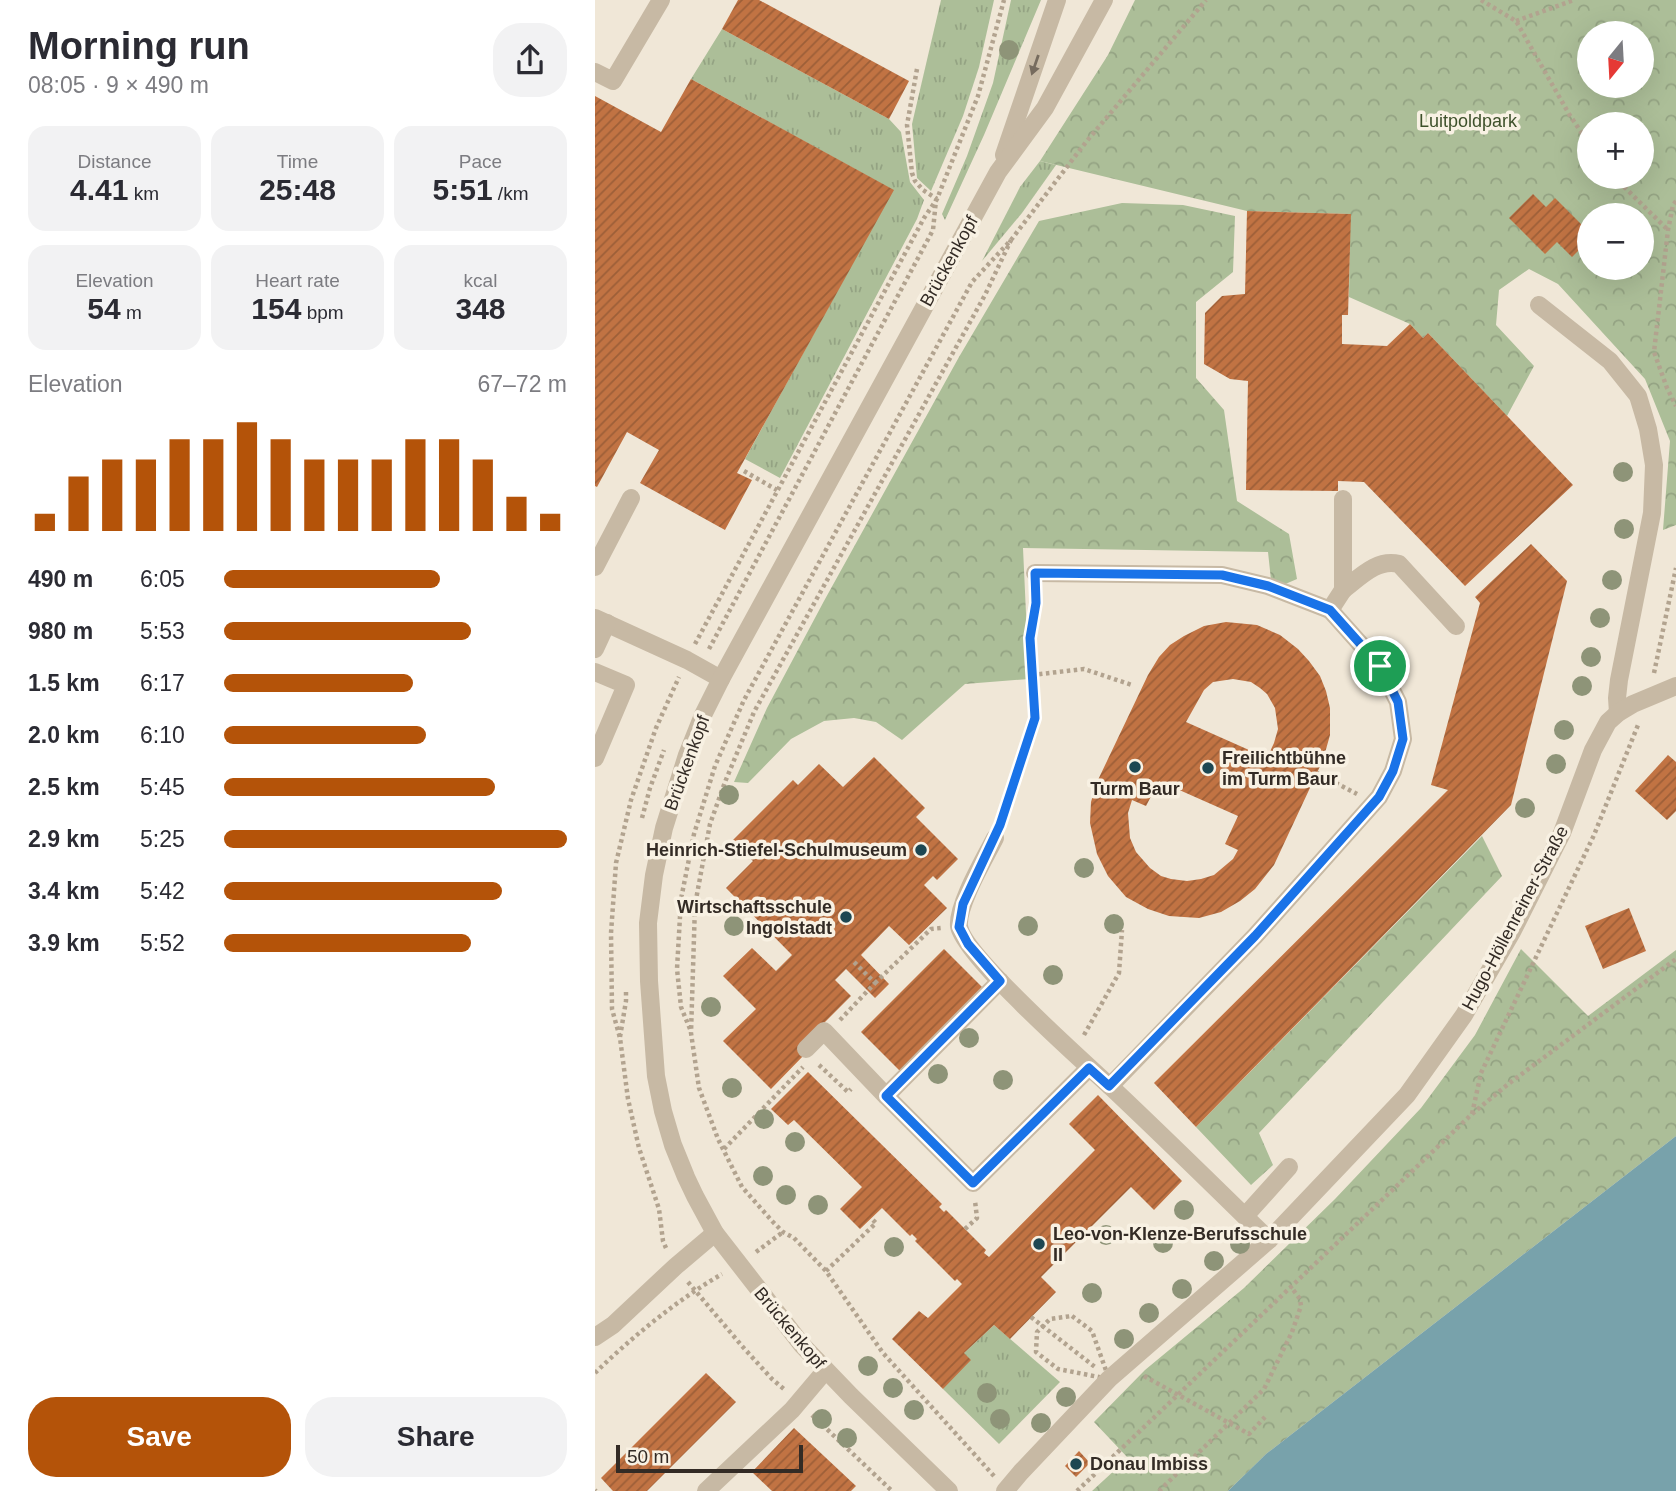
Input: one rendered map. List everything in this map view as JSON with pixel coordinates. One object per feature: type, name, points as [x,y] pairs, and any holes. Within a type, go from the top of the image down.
[{"type":"street","points":[[595,72],[613,81],[661,0]]},
{"type":"street","name":"Brückenkopf","points":[[999,172],[1057,0]]},
{"type":"street","name":"Brückenkopf","points":[[949,1491],[825,1371],[802,1345],[715,1233],[695,1196],[673,1145],[656,1076],[648,923],[664,828],[703,715],[999,172],[1045,108],[1104,0]]},
{"type":"street","points":[[1539,306],[1610,360],[1638,396],[1648,429],[1654,465],[1652,513],[1619,680],[1618,713],[1649,695],[1676,685]]},
{"type":"street","points":[[595,567],[631,498]]},
{"type":"street","points":[[1343,499],[1343,590]]},
{"type":"street","points":[[1330,610],[1343,590],[1378,565],[1391,562],[1399,564],[1456,626]]},
{"type":"street","points":[[1035,573],[1222,575],[1268,586],[1330,610],[1380,666],[1398,702],[1403,739],[1393,771],[1379,797],[1255,936],[1109,1086]]},
{"type":"street","points":[[595,649],[601,620],[721,679]]},
{"type":"street","points":[[595,672],[626,685],[595,758]]},
{"type":"street","name":"Hugo-Höllenreiner-Straße","points":[[1006,1490],[1109,1379],[1269,1240],[1407,1095],[1464,1015],[1512,933],[1562,833],[1599,737],[1608,722],[1618,713]]},
{"type":"street","points":[[995,838],[963,904],[959,927],[968,944],[1000,981],[1074,1054],[1269,1240]]},
{"type":"street","points":[[886,1096],[1000,981]]},
{"type":"street","points":[[806,1049],[824,1031],[973,1183],[1089,1068]]},
{"type":"street","points":[[1245,1216],[1289,1167]]},
{"type":"street","points":[[595,1337],[613,1325],[715,1233]]},
{"type":"street","points":[[706,1491],[799,1402],[825,1371]]},
{"type":"path","points":[[917,69],[907,125],[912,173],[923,190],[937,199],[978,96],[1004,0]]},
{"type":"path","points":[[691,1033],[681,1007],[677,969],[681,899],[694,834],[715,766],[744,699],[971,282],[1011,240],[1086,142],[1206,0]]},
{"type":"path","points":[[1481,0],[1516,21],[1577,126]]},
{"type":"path","points":[[1516,21],[1574,0]]},
{"type":"path","points":[[1626,189],[1668,230]]},
{"type":"path","points":[[1676,201],[1668,230],[1654,352],[1676,406]]},
{"type":"path","points":[[1006,1490],[883,1353],[827,1270],[773,1222],[743,1186],[718,1139],[699,1088],[691,1033],[695,905],[710,824],[725,782],[754,712],[985,295],[1011,240]]},
{"type":"path","points":[[744,471],[778,490]]},
{"type":"path","points":[[1472,1114],[1481,1073],[1594,835],[1649,695],[1676,568]]},
{"type":"path","points":[[995,838],[1035,718],[1030,638],[1036,603],[1035,573]]},
{"type":"path","points":[[1032,674],[1084,669],[1132,685]]},
{"type":"path","points":[[1317,774],[1374,803]]},
{"type":"path","points":[[845,1026],[839,1020],[931,929]]},
{"type":"path","points":[[1074,1054],[1119,973],[1122,930]]},
{"type":"path","points":[[1077,1491],[1472,1114],[1676,960]]},
{"type":"path","points":[[854,962],[875,983]]},
{"type":"path","points":[[620,1038],[628,1099],[639,1148],[659,1209],[663,1241],[676,1266],[772,1379],[892,1491]]},
{"type":"path","points":[[723,1149],[811,1058],[848,1092],[866,1074]]},
{"type":"path","points":[[965,1229],[977,1218],[973,1183]]},
{"type":"path","points":[[827,1270],[876,1223],[871,1218]]},
{"type":"path","points":[[595,1373],[694,1290],[739,1264],[783,1232]]},
{"type":"path","points":[[1159,1491],[1264,1389],[1301,1307],[1300,1299],[1291,1287]]},
{"type":"path","points":[[1072,1316],[1092,1331],[1109,1379],[1058,1369],[1036,1352],[1037,1332],[1050,1319],[1072,1316]]},
{"type":"path","points":[[1031,1317],[1109,1379]]},
{"type":"path","points":[[1125,1366],[1249,1434],[1265,1417]]},
{"type":"green space","points":[[941,0],[994,0],[979,67],[963,116],[931,191],[917,178],[912,124]]},
{"type":"green space","points":[[1011,0],[1041,0],[945,220],[942,214],[967,156],[993,83]]},
{"type":"green space","name":"Luitpoldpark","points":[[1135,0],[1676,0],[1676,525],[1663,530],[1670,441],[1645,379],[1558,284],[1529,269],[1499,290],[1496,325],[1534,366],[1507,416],[1428,333],[1423,338],[1410,324],[1349,297],[1350,214],[1247,211],[1040,161],[1108,55]]},
{"type":"green space","points":[[722,29],[889,119],[901,132],[910,182],[924,200],[917,219],[780,478],[745,459],[893,190],[691,79]]},
{"type":"green space","points":[[1040,161],[1056,165],[1022,213],[982,261],[1020,187]]},
{"type":"green space","points":[[1122,203],[1183,205],[1235,216],[1233,272],[1196,302],[1196,378],[1224,410],[1237,501],[1289,534],[1297,579],[1283,585],[1271,580],[1268,552],[1023,548],[1029,679],[965,684],[902,740],[876,722],[854,718],[824,721],[791,739],[748,783],[734,782],[767,708],[824,601],[959,357],[1039,221]]},
{"type":"green space","points":[[1482,836],[1502,876],[1259,1133],[1273,1165],[1251,1185],[1196,1127]]},
{"type":"green space","points":[[1521,949],[1588,1016],[1676,950],[1676,1136],[1266,1454],[1228,1491],[1092,1491],[1128,1458],[1094,1422],[1145,1370],[1244,1288],[1335,1199],[1421,1108],[1475,1035]]},
{"type":"green space","points":[[994,1325],[1060,1382],[999,1444],[943,1389],[964,1353]]},
{"type":"water","points":[[1676,1136],[1676,1491],[1228,1491],[1266,1454]]},
{"type":"building","points":[[738,0],[759,0],[909,81],[889,119],[722,29]]},
{"type":"building","points":[[691,79],[894,190],[737,473],[752,480],[725,530],[640,483],[659,450],[627,432],[597,487],[595,486],[595,96],[661,132]]},
{"type":"building","points":[[1533,194],[1546,207],[1555,198],[1577,220],[1577,252],[1572,257],[1557,242],[1545,254],[1509,218]]},
{"type":"building","points":[[1247,211],[1351,214],[1348,315],[1342,315],[1342,344],[1387,346],[1410,324],[1423,338],[1428,333],[1573,485],[1465,586],[1364,482],[1338,481],[1338,491],[1246,490],[1248,381],[1230,379],[1204,364],[1205,313],[1222,296],[1245,294]]},
{"type":"building","points":[[1531,544],[1567,581],[1511,805],[1196,1127],[1154,1083],[1448,790],[1431,785],[1480,603],[1475,597]]},
{"type":"building","name":"Turm Baur","points":[[1226,622],[1257,625],[1280,635],[1298,649],[1320,676],[1326,691],[1330,708],[1330,735],[1323,760],[1274,865],[1255,889],[1221,912],[1199,918],[1169,916],[1126,897],[1108,876],[1097,854],[1090,823],[1091,802],[1097,782],[1159,657],[1170,645],[1204,626]],"holes":[[[1233,679],[1251,682],[1260,688],[1275,708],[1278,729],[1267,758],[1186,722],[1204,690],[1213,682]],[[1159,781],[1238,816],[1225,844],[1238,850],[1233,859],[1214,875],[1187,881],[1171,879],[1150,868],[1136,852],[1130,838],[1128,813],[1132,800],[1146,806]]]},
{"type":"building","points":[[1668,755],[1676,762],[1676,811],[1667,820],[1635,791]]},
{"type":"building","name":"Wirtschaftsschule Ingolstadt","points":[[874,757],[925,808],[916,817],[958,859],[937,880],[933,876],[924,885],[947,908],[909,945],[889,926],[861,955],[889,984],[875,998],[846,969],[835,980],[851,996],[799,1048],[805,1054],[771,1089],[723,1041],[756,1009],[723,976],[752,948],[776,971],[792,955],[726,888],[753,861],[732,841],[793,780],[798,785],[819,764],[843,787]]},
{"type":"building","points":[[1629,908],[1646,951],[1603,969],[1585,926]]},
{"type":"building","points":[[944,949],[984,989],[901,1072],[861,1032]]},
{"type":"building","name":"Leo-von-Klenze-Berufsschule II","points":[[808,1072],[942,1204],[939,1207],[944,1212],[946,1210],[986,1250],[984,1253],[989,1257],[1095,1150],[1069,1124],[1098,1095],[1182,1181],[1154,1210],[1131,1187],[1041,1277],[1056,1292],[1010,1339],[994,1325],[964,1353],[971,1360],[943,1389],[892,1339],[919,1311],[928,1318],[962,1284],[957,1279],[955,1281],[915,1241],[917,1239],[912,1234],[910,1236],[882,1208],[860,1229],[840,1209],[862,1187],[794,1120],[788,1125],[771,1109]]},
{"type":"building","points":[[706,1373],[736,1402],[647,1491],[613,1491],[601,1478]]},
{"type":"building","points":[[794,1428],[856,1486],[851,1491],[772,1491],[752,1472]]},
{"type":"building","points":[[1079,1451],[1090,1463],[1076,1477],[1065,1466]]},
{"type":"place","name":"Turm Baur","points":[[1135,767]]},
{"type":"place","name":"Freilichtbühne im Turm Baur","points":[[1208,768]]},
{"type":"place","name":"Heinrich-Stiefel-Schulmuseum","points":[[921,850]]},
{"type":"place","name":"Wirtschaftsschule Ingolstadt","points":[[846,917]]},
{"type":"place","name":"Leo-von-Klenze-Berufsschule II","points":[[1039,1244]]},
{"type":"place","name":"Donau Imbiss","points":[[1076,1464]]},
{"type":"route","points":[[1035,573],[1222,575],[1268,586],[1330,610],[1380,666],[1398,702],[1403,739],[1393,771],[1379,797],[1255,936],[1109,1086],[1089,1068],[973,1183],[886,1096],[1000,981],[968,944],[959,927],[963,904],[995,838],[1035,718],[1030,638],[1036,603],[1035,573]]}]
